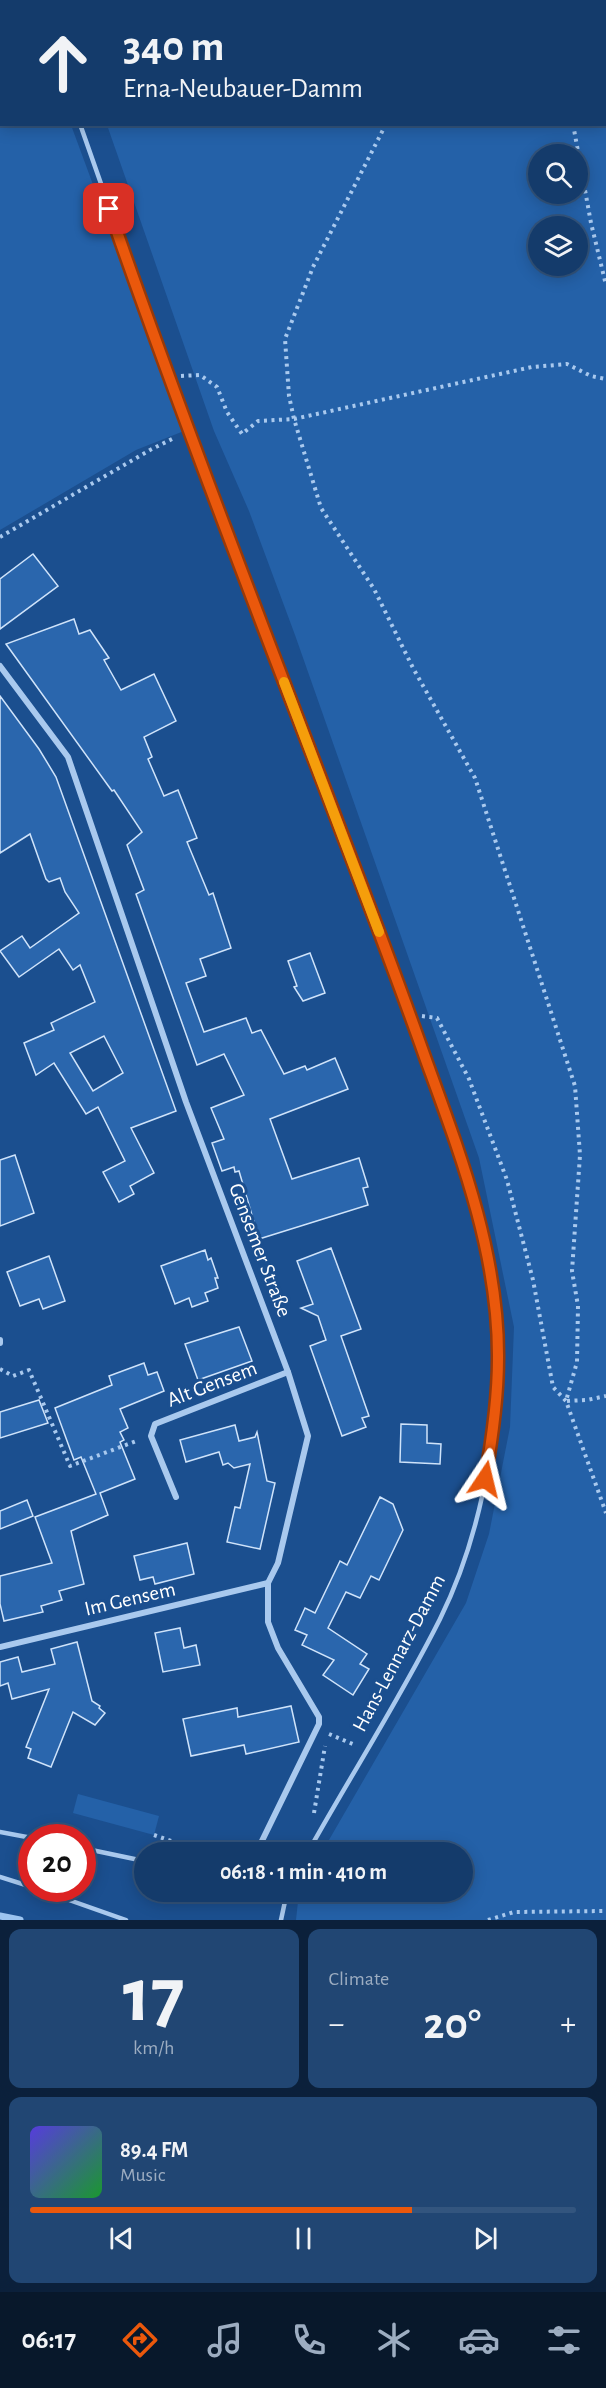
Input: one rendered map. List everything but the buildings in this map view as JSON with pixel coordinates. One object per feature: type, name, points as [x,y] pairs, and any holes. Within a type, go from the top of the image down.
[{"type":"street","name":"Gensemer Straße","points":[[0,666],[68,757],[186,1101],[288,1372],[308,1436],[278,1563],[268,1583],[268,1622],[278,1648],[319,1716],[319,1724]]},
{"type":"street","name":"Alt Gensem","points":[[151,1436],[155,1424],[288,1372]]},
{"type":"street","points":[[151,1436],[176,1497]]},
{"type":"street","name":"Im Gensem","points":[[0,1647],[268,1583]]},
{"type":"street","points":[[261,1842],[319,1724]]},
{"type":"lane","name":"Hans-Lennarz-Damm","points":[[81,126],[168,377],[454,1134],[475,1201],[486,1248],[494,1301],[498,1359],[492,1438],[482,1500],[459,1575],[440,1619],[314,1842]]},
{"type":"lane","points":[[0,1832],[18,1835]]},
{"type":"lane","points":[[96,1851],[134,1859]]},
{"type":"lane","points":[[0,1877],[18,1883]]},
{"type":"lane","points":[[74,1902],[126,1920]]},
{"type":"lane","points":[[281,1920],[285,1902]]},
{"type":"path","points":[[385,126],[313,267],[285,339],[289,396],[321,508],[374,589],[413,668],[475,778],[575,1086],[580,1155],[572,1271],[578,1306],[577,1362],[566,1401]]},
{"type":"path","points":[[573,126],[591,223],[606,285]]},
{"type":"path","points":[[168,377],[200,375],[217,387],[227,412],[242,434],[258,421],[294,419],[532,367],[567,364],[591,376],[606,379]]},
{"type":"path","points":[[0,537],[150,450],[188,431]]},
{"type":"path","points":[[410,1015],[437,1018],[469,1079],[507,1180],[533,1280],[553,1387],[566,1401],[606,1513]]},
{"type":"path","points":[[0,1369],[13,1376],[29,1370],[70,1466],[151,1436]]},
{"type":"path","points":[[566,1401],[606,1396]]},
{"type":"path","points":[[317,1837],[314,1810],[327,1733],[319,1724]]},
{"type":"path","points":[[333,1735],[354,1744]]},
{"type":"path","points":[[154,1835],[174,1842]]},
{"type":"path","points":[[488,1920],[514,1912],[606,1911]]},
{"type":"shaded area","points":[[0,126],[71,126],[184,431],[136,450],[0,530]]},
{"type":"shaded area","points":[[107,126],[606,126],[606,1920],[296,1920],[298,1902],[473,1902],[473,1842],[328,1842],[466,1603],[489,1534],[510,1427],[514,1327],[479,1158],[295,635],[249,511],[214,431]]},
{"type":"shaded area","points":[[78,1794],[159,1816],[154,1835],[73,1813]]},
{"type":"waterway","points":[[0,1916],[20,1920]]},
{"type":"slow traffic","points":[[284,682],[379,932]]},
{"type":"route","points":[[109,209],[188,431],[454,1134],[475,1201],[486,1248],[494,1301],[498,1359],[492,1438],[485,1479]]}]
